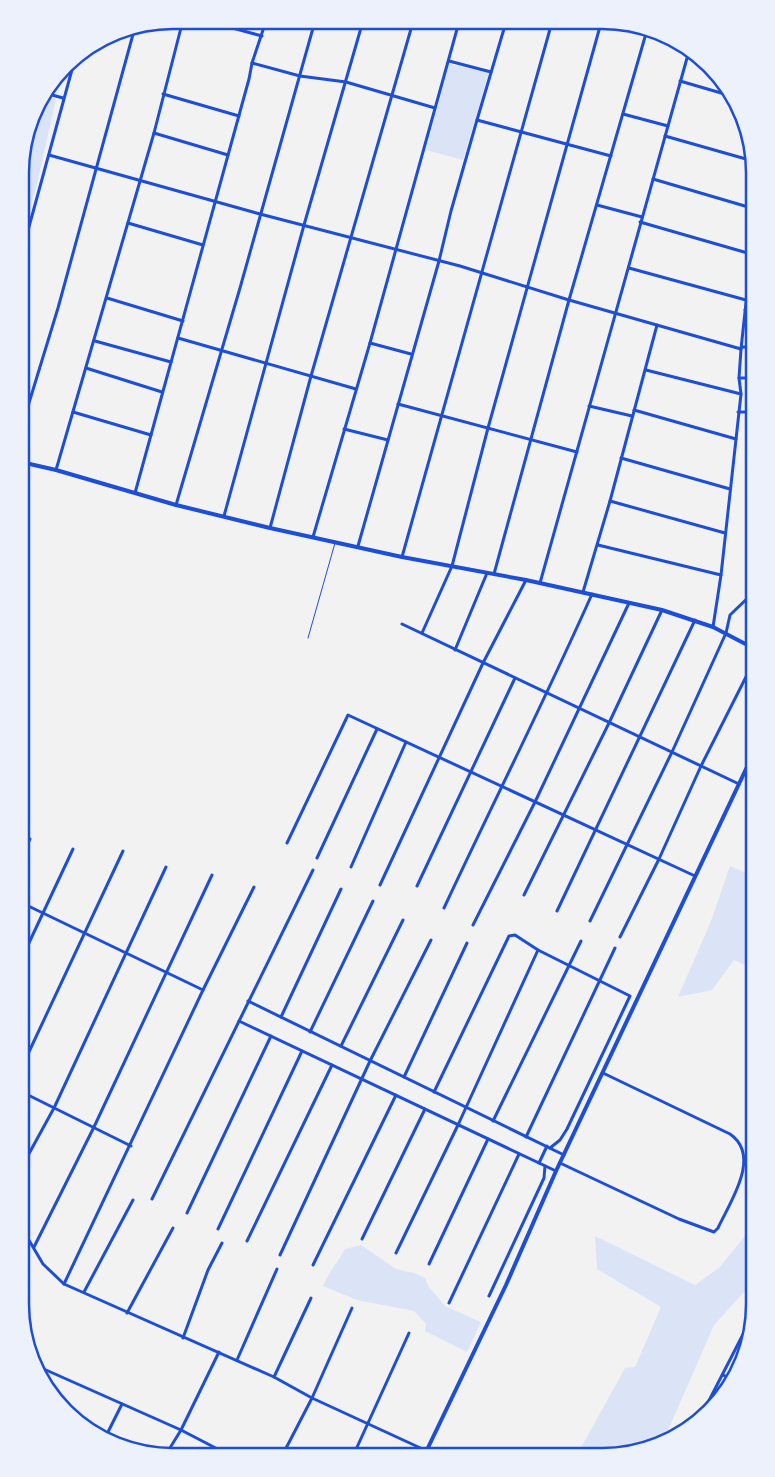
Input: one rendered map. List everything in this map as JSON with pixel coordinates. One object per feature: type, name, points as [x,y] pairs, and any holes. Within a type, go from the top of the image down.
[{"type":"street","points":[[56,470],[154,133],[181,29]]},
{"type":"street","points":[[236,29],[262,36]]},
{"type":"street","points":[[135,493],[252,63],[264,29]]},
{"type":"street","points":[[176,505],[222,351],[313,29]]},
{"type":"street","points":[[224,516],[304,225],[361,29]]},
{"type":"street","points":[[270,528],[311,376],[411,29]]},
{"type":"street","points":[[313,537],[370,343],[457,29]]},
{"type":"street","points":[[358,546],[504,29]]},
{"type":"street","points":[[402,556],[550,29]]},
{"type":"street","points":[[422,634],[452,566],[488,428],[599,29]]},
{"type":"street","points":[[29,404],[58,308],[133,35]]},
{"type":"street","points":[[494,574],[569,300],[646,35]]},
{"type":"street","points":[[540,583],[640,222],[666,136],[686,56]]},
{"type":"street","points":[[448,61],[491,72]]},
{"type":"street","points":[[252,63],[300,76],[346,82],[435,108]]},
{"type":"street","points":[[29,227],[71,71]]},
{"type":"street","points":[[680,81],[722,93]]},
{"type":"street","points":[[163,94],[239,116]]},
{"type":"street","points":[[51,95],[63,98]]},
{"type":"street","points":[[623,114],[668,126]]},
{"type":"street","points":[[477,120],[611,156]]},
{"type":"street","points":[[154,133],[228,155]]},
{"type":"street","points":[[666,136],[745,159]]},
{"type":"street","points":[[49,155],[216,200],[260,214],[396,248],[569,300],[746,348]]},
{"type":"street","points":[[653,179],[746,206]]},
{"type":"street","points":[[597,205],[642,217]]},
{"type":"street","points":[[128,222],[203,245]]},
{"type":"street","points":[[640,222],[746,253]]},
{"type":"street","points":[[628,268],[746,300],[739,378],[741,394],[721,575],[713,627]]},
{"type":"street","points":[[107,298],[183,321]]},
{"type":"street","points":[[583,592],[610,501],[657,325]]},
{"type":"street","points":[[178,338],[356,389]]},
{"type":"street","points":[[95,340],[171,362]]},
{"type":"street","points":[[370,343],[412,354]]},
{"type":"street","points":[[86,368],[162,392]]},
{"type":"street","points":[[646,370],[741,394]]},
{"type":"street","points":[[739,378],[746,378]]},
{"type":"street","points":[[398,404],[577,452]]},
{"type":"street","points":[[589,406],[632,416]]},
{"type":"street","points":[[634,410],[736,439]]},
{"type":"street","points":[[72,412],[151,435]]},
{"type":"street","points":[[738,412],[746,412]]},
{"type":"street","points":[[344,428],[388,440]]},
{"type":"street","points":[[621,458],[730,489]]},
{"type":"street","points":[[29,464],[176,505],[270,528],[526,580],[662,610],[713,627],[746,644]]},
{"type":"street","points":[[610,501],[725,533]]},
{"type":"street","points":[[598,544],[721,575]]},
{"type":"street","points":[[455,650],[487,573]]},
{"type":"street","points":[[380,885],[483,663],[526,580]]},
{"type":"street","points":[[444,908],[548,694],[592,594]]},
{"type":"street","points":[[590,921],[672,752],[726,633],[730,615],[746,600]]},
{"type":"street","points":[[473,925],[535,802],[629,602]]},
{"type":"street","points":[[524,895],[609,723],[662,610]]},
{"type":"street","points":[[557,910],[694,620]]},
{"type":"street","points":[[402,624],[739,784]]},
{"type":"street","points":[[620,938],[659,859],[701,766],[746,677]]},
{"type":"street","points":[[417,886],[515,678]]},
{"type":"street","points":[[286,843],[348,716],[695,876]]},
{"type":"street","points":[[317,858],[377,729]]},
{"type":"street","points":[[351,867],[406,742]]},
{"type":"street","points":[[428,1448],[502,1294],[556,1171],[746,769]]},
{"type":"street","points":[[29,943],[73,849]]},
{"type":"street","points":[[29,1051],[123,850]]},
{"type":"street","points":[[29,1154],[54,1108],[166,867]]},
{"type":"street","points":[[152,1199],[313,870]]},
{"type":"street","points":[[33,1247],[94,1126],[212,875]]},
{"type":"street","points":[[64,1284],[131,1146],[203,990],[254,887]]},
{"type":"street","points":[[281,1017],[341,889]]},
{"type":"street","points":[[310,1032],[373,901]]},
{"type":"street","points":[[29,906],[203,990]]},
{"type":"street","points":[[341,1046],[403,920]]},
{"type":"street","points":[[434,1092],[509,936],[515,935],[538,950],[630,996],[567,1129],[560,1140],[548,1147],[539,1163]]},
{"type":"street","points":[[280,1255],[370,1061],[431,940]]},
{"type":"street","points":[[493,1121],[581,941]]},
{"type":"street","points":[[404,1077],[467,944]]},
{"type":"street","points":[[526,1137],[615,948]]},
{"type":"street","points":[[396,1253],[538,950]]},
{"type":"street","points":[[248,1001],[564,1155]]},
{"type":"street","points":[[239,1021],[556,1171]]},
{"type":"street","points":[[187,1213],[271,1036]]},
{"type":"street","points":[[218,1229],[302,1051]]},
{"type":"street","points":[[247,1242],[332,1065]]},
{"type":"street","points":[[560,1163],[679,1219],[714,1232],[742,1176],[744,1160],[741,1143],[730,1134],[603,1072]]},
{"type":"street","points":[[313,1265],[396,1095]]},
{"type":"street","points":[[29,1096],[94,1126],[131,1146]]},
{"type":"street","points":[[362,1239],[426,1109]]},
{"type":"street","points":[[429,1264],[488,1139]]},
{"type":"street","points":[[449,1303],[519,1154]]},
{"type":"street","points":[[490,1296],[544,1178],[546,1173],[544,1166]]},
{"type":"street","points":[[84,1292],[133,1200]]},
{"type":"street","points":[[127,1313],[173,1228]]},
{"type":"street","points":[[29,1240],[44,1264],[64,1284],[183,1338],[274,1376],[312,1398],[420,1448]]},
{"type":"street","points":[[183,1338],[208,1270],[222,1243]]},
{"type":"street","points":[[237,1360],[277,1269]]},
{"type":"street","points":[[274,1376],[311,1298]]},
{"type":"street","points":[[286,1448],[312,1398],[352,1308]]},
{"type":"street","points":[[355,1448],[409,1333]]},
{"type":"street","points":[[709,1401],[743,1335]]},
{"type":"street","points":[[170,1448],[181,1430],[219,1352]]},
{"type":"street","points":[[45,1369],[181,1430],[215,1448]]},
{"type":"street","points":[[722,1375],[726,1377]]},
{"type":"street","points":[[108,1433],[122,1404]]},
{"type":"lane","points":[[308,638],[335,541]]},
{"type":"shaded area","points":[[449,64],[489,73],[463,160],[426,150]]},
{"type":"shaded area","points":[[50,97],[56,99],[36,188],[29,209],[30,154],[40,117]]},
{"type":"shaded area","points":[[730,866],[746,873],[746,965],[734,960],[712,990],[678,997],[711,921]]},
{"type":"shaded area","points":[[746,1233],[746,1290],[714,1325],[667,1432],[649,1441],[631,1445],[612,1448],[581,1448],[625,1368],[635,1367],[661,1307],[597,1269],[595,1236],[695,1285],[720,1267]]},
{"type":"shaded area","points":[[361,1245],[396,1269],[414,1273],[425,1278],[429,1287],[445,1306],[481,1322],[467,1352],[425,1331],[426,1324],[414,1311],[357,1300],[323,1286],[345,1249]]}]
